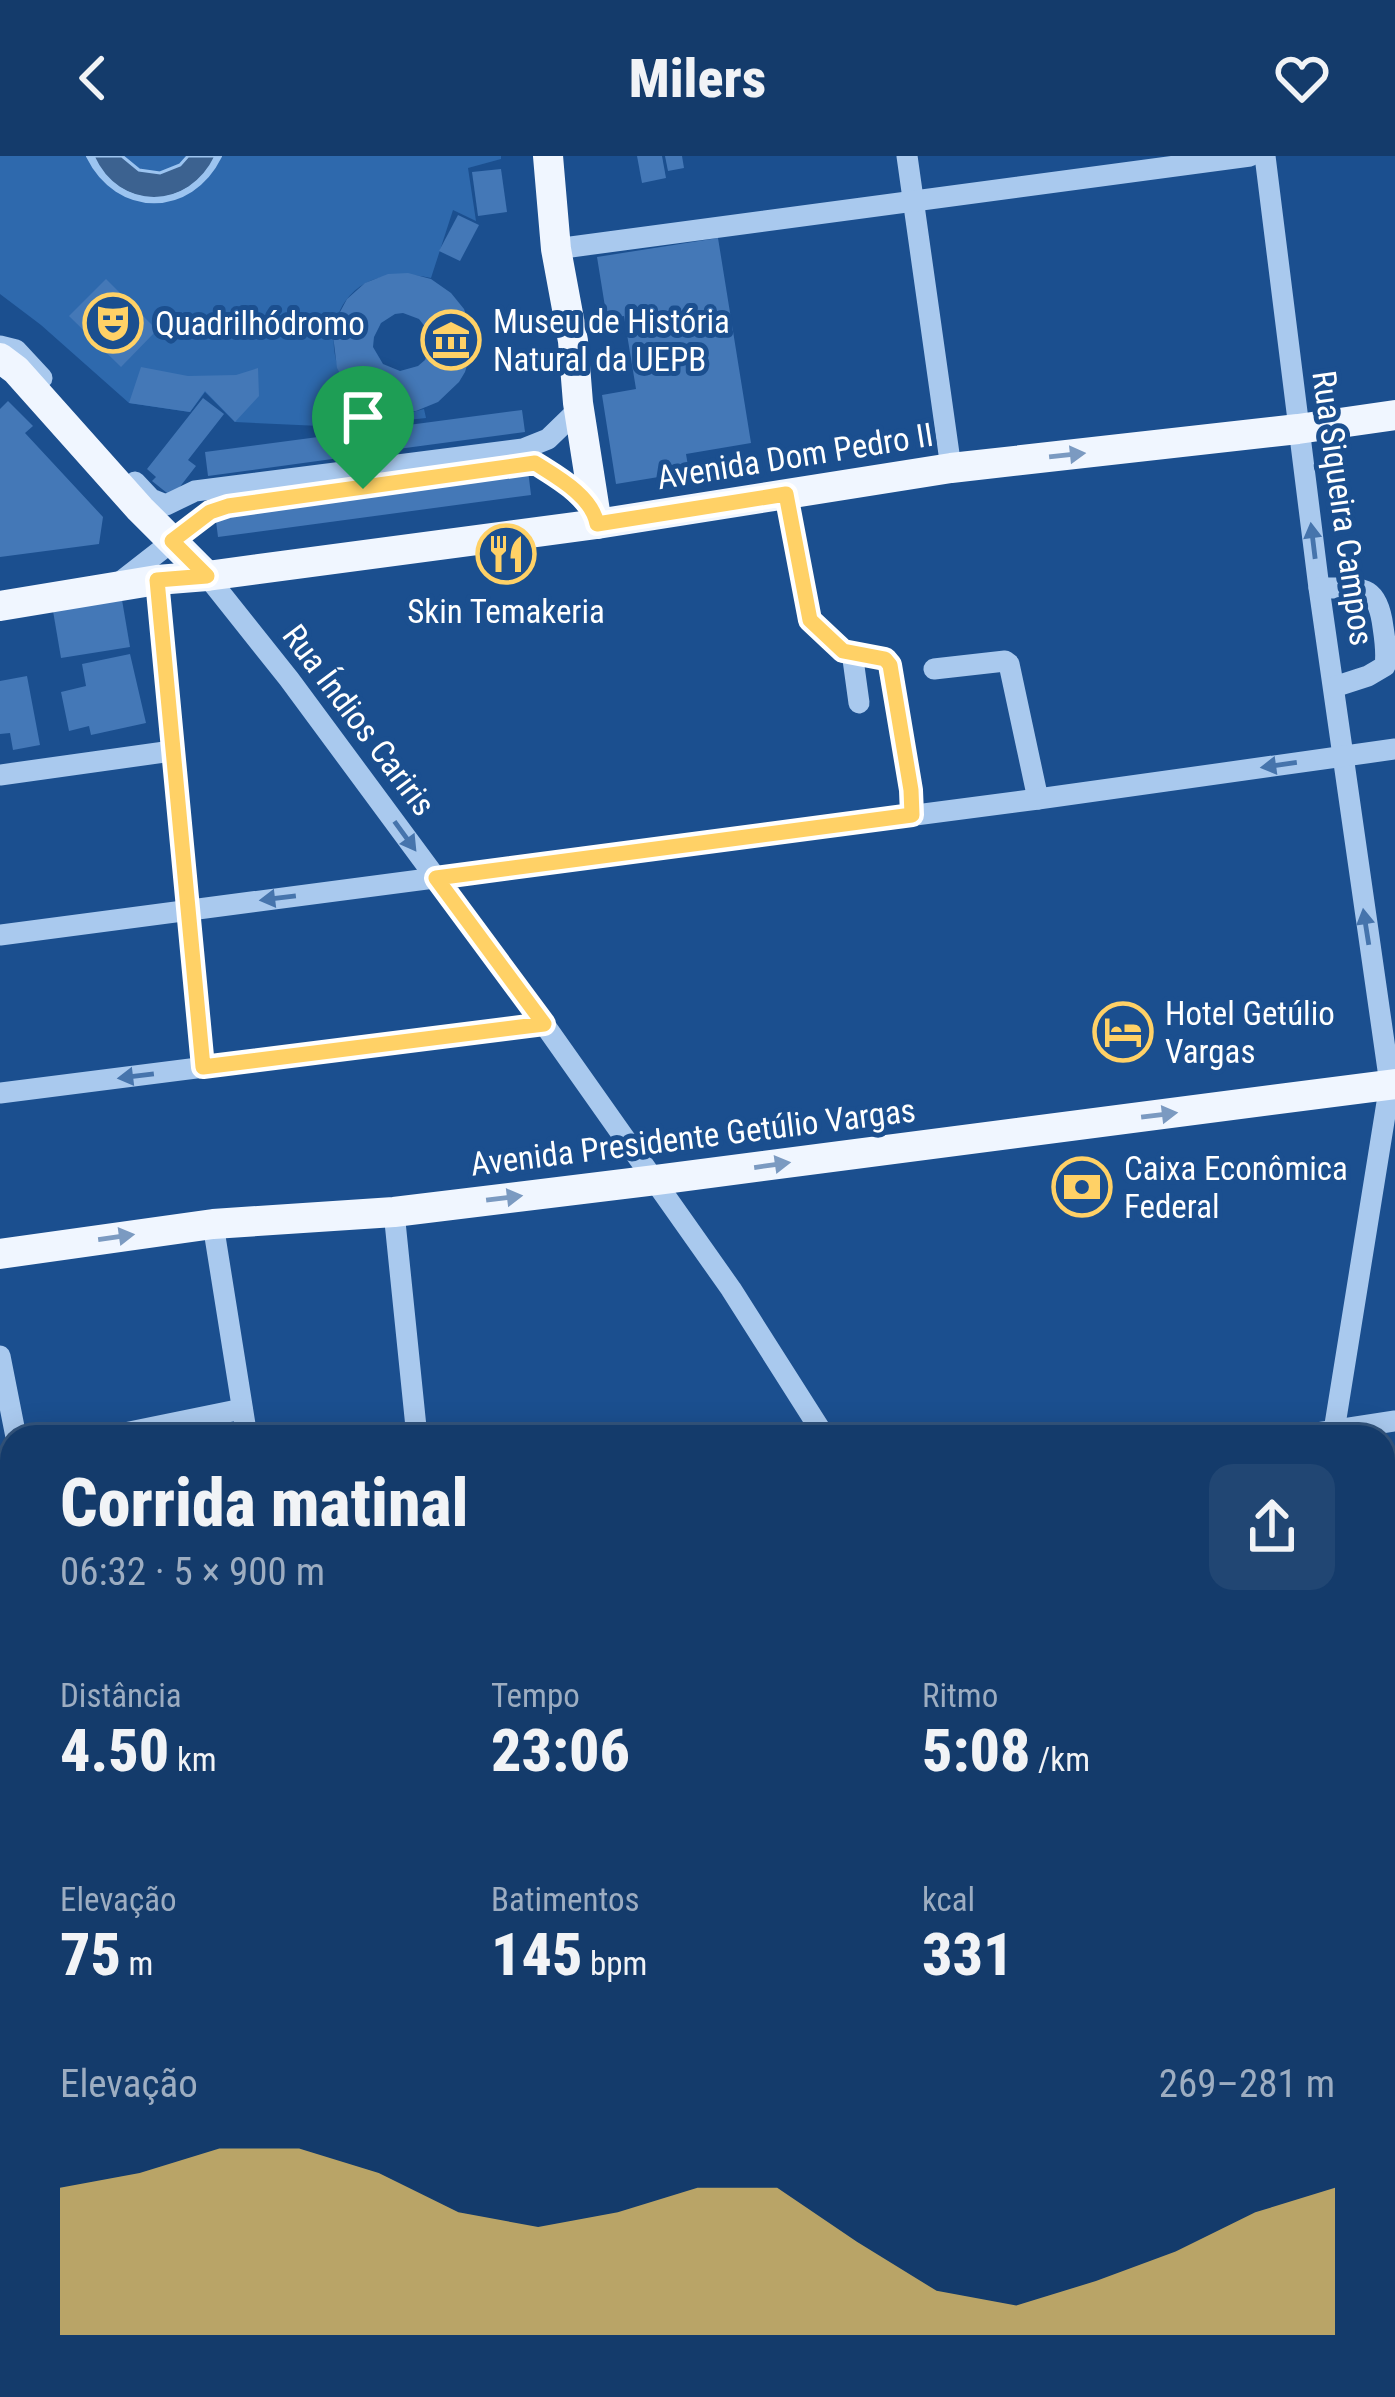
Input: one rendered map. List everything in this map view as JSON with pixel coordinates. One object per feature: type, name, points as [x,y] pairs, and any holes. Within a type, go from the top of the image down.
[{"type":"main road","points":[[548,156],[556,249],[596,518]]},
{"type":"main road","points":[[9,354],[140,509],[207,576]]},
{"type":"main road","name":"Avenida Dom Pedro II","points":[[0,606],[951,468],[1395,415]]},
{"type":"main road","name":"Avenida Presidente Getúlio Vargas","points":[[0,1254],[213,1224],[394,1212],[1392,1084]]},
{"type":"street","points":[[908,156],[951,468]]},
{"type":"street","points":[[556,249],[1250,156]]},
{"type":"street","name":"Rua Siqueira Campos","points":[[1265,156],[1319,588],[1392,1084],[1335,1425]]},
{"type":"street","points":[[9,354],[143,491],[166,505],[195,491],[524,449],[548,439],[579,409]]},
{"type":"street","points":[[111,589],[210,512],[228,506],[535,463],[564,482],[596,518]]},
{"type":"street","points":[[786,494],[810,620],[839,648],[885,659],[890,665],[912,815]]},
{"type":"street","name":"Rua Índios Cariris","points":[[207,576],[289,679],[544,1024],[731,1288],[817,1425]]},
{"type":"street","points":[[157,580],[203,1067]]},
{"type":"street","points":[[1319,588],[1360,589],[1380,604],[1385,666],[1334,687]]},
{"type":"street","points":[[852,652],[859,704]]},
{"type":"street","points":[[934,668],[1009,664],[1038,799]]},
{"type":"street","points":[[0,935],[1395,749]]},
{"type":"street","points":[[0,776],[172,751]]},
{"type":"street","points":[[0,1093],[544,1024]]},
{"type":"street","points":[[394,1212],[415,1425]]},
{"type":"street","points":[[213,1224],[245,1425]]},
{"type":"street","points":[[0,1356],[14,1425]]},
{"type":"street","points":[[164,1425],[242,1409]]},
{"type":"shaded area","points":[[0,156],[501,159],[468,168],[476,221],[453,210],[431,278],[386,276],[355,290],[338,315],[334,345],[341,375],[359,399],[387,412],[424,409],[426,418],[342,427],[235,422],[205,392],[190,412],[129,403],[0,294]]},
{"type":"shaded area","points":[[93,156],[122,156],[139,170],[160,173],[188,156],[216,156],[189,188],[154,198],[119,188]]},
{"type":"building","points":[[637,156],[662,156],[666,178],[642,183]]},
{"type":"building","points":[[665,156],[682,156],[684,168],[668,171]]},
{"type":"building","points":[[501,169],[507,212],[478,216],[472,172]]},
{"type":"building","points":[[458,215],[479,225],[460,261],[439,251]]},
{"type":"building","points":[[718,238],[751,443],[686,454],[689,472],[616,484],[602,395],[636,389],[624,316],[607,319],[597,257]]},
{"type":"building","name":"Museu de História Natural da UEPB","points":[[388,274],[431,279],[464,309],[472,332],[472,349],[459,382],[438,402],[416,411],[391,411],[368,404],[349,389],[337,368],[333,335],[347,299],[365,283]],"holes":[[[403,313],[419,319],[430,333],[425,360],[400,371],[383,364],[373,347],[381,323]]]},
{"type":"building","name":"Quadrilhódromo","points":[[106,279],[157,330],[121,367],[69,316]]},
{"type":"building","points":[[141,367],[188,376],[236,375],[258,368],[259,396],[235,422],[205,391],[190,412],[129,403]]},
{"type":"building","points":[[203,398],[224,414],[188,460],[196,466],[172,497],[152,481],[156,477],[147,469]]},
{"type":"building","points":[[8,401],[33,426],[25,433],[103,517],[99,544],[0,557],[0,409]]},
{"type":"building","points":[[522,410],[525,432],[383,451],[388,488],[528,470],[531,495],[218,537],[215,513],[352,495],[347,457],[208,476],[205,452]]},
{"type":"building","points":[[121,594],[130,647],[61,658],[52,605]]},
{"type":"building","points":[[130,654],[146,723],[91,735],[89,726],[69,731],[61,692],[86,686],[82,664]]},
{"type":"building","points":[[27,676],[40,745],[13,750],[10,733],[0,734],[0,681]]},
{"type":"waterway","points":[[89,156],[117,189],[154,200],[191,189],[219,156]]},
{"type":"place","name":"Quadrilhódromo","points":[[113,323]]},
{"type":"place","name":"Museu de História Natural da UEPB","points":[[451,340]]},
{"type":"place","name":"Skin Temakeria","points":[[506,554]]},
{"type":"place","name":"Hotel Getúlio Vargas","points":[[1123,1032]]},
{"type":"place","name":"Caixa Econômica Federal","points":[[1082,1187]]},
{"type":"route","points":[[535,463],[564,482],[595,512],[597,524],[786,494],[812,624],[843,651],[885,659],[890,665],[912,815],[436,878],[544,1024],[203,1067],[157,580],[207,576],[172,541],[210,512],[363,489],[535,463]]}]
